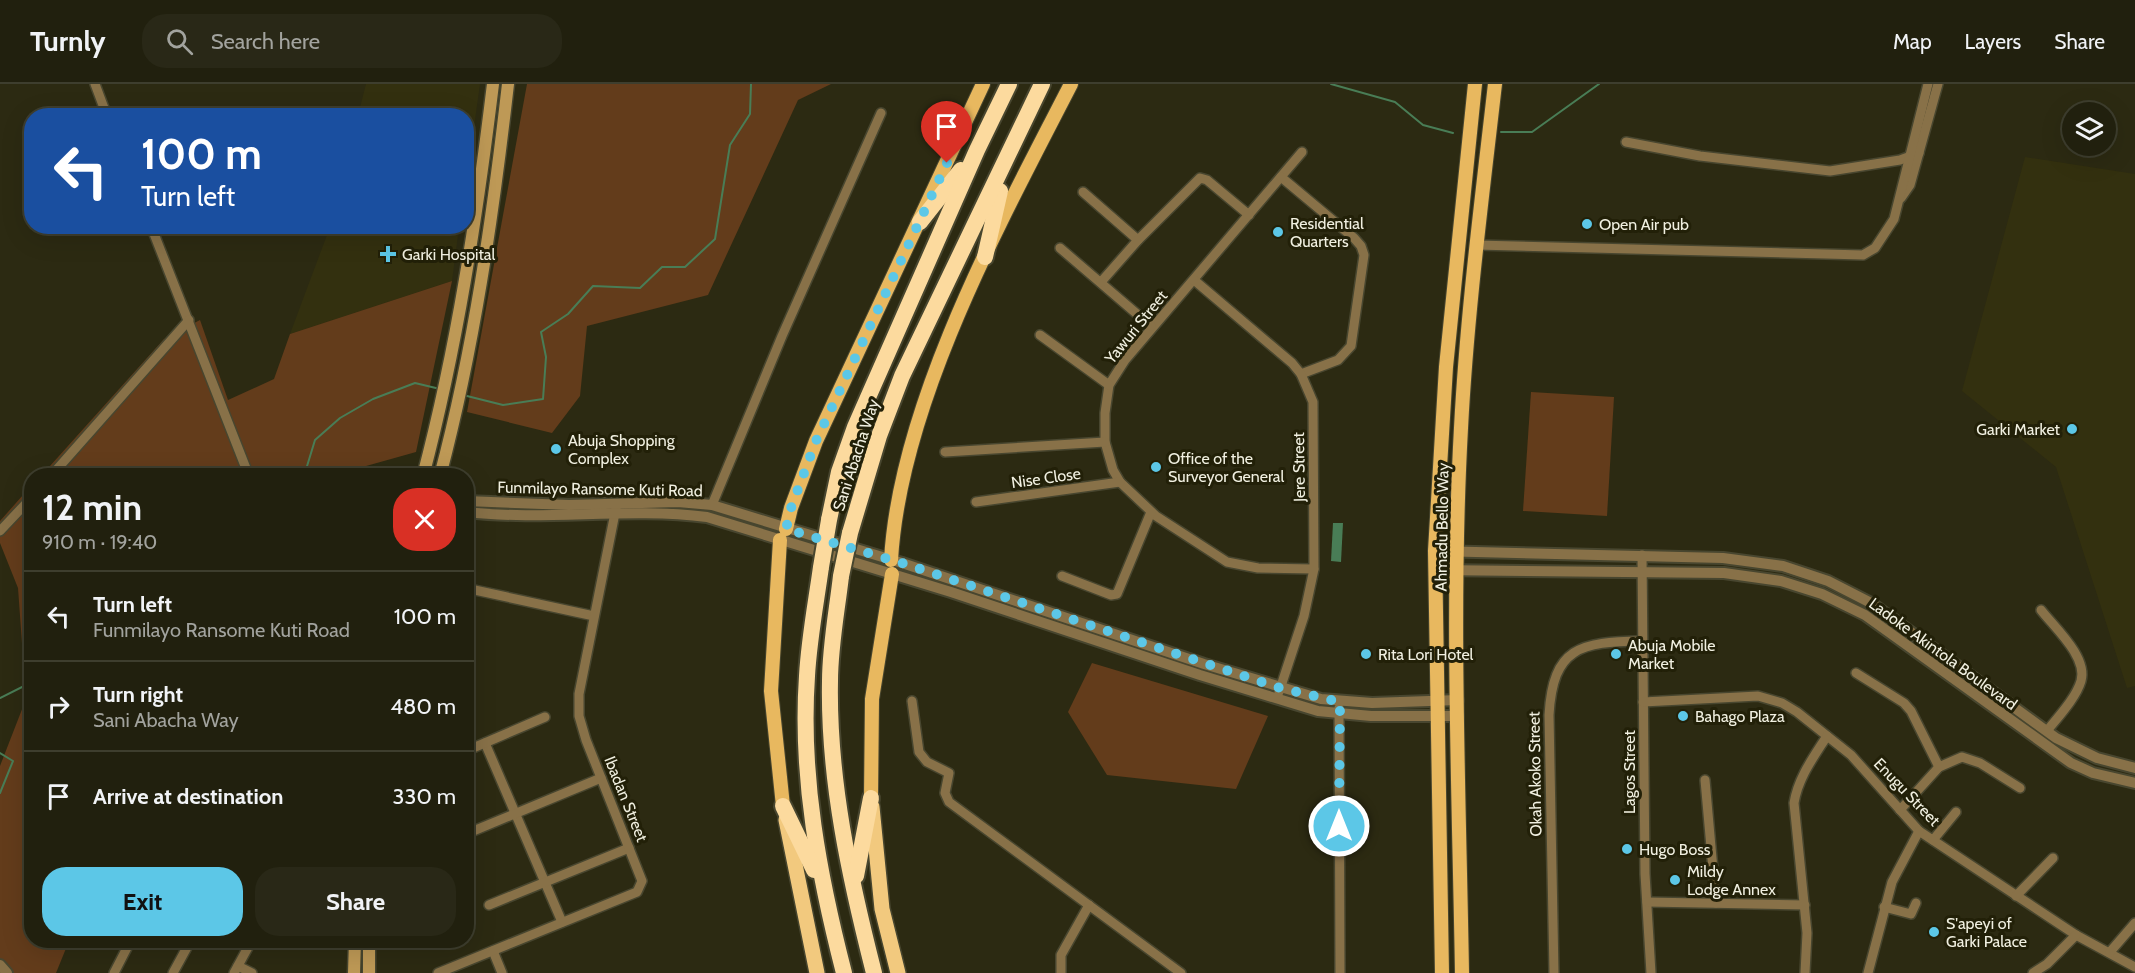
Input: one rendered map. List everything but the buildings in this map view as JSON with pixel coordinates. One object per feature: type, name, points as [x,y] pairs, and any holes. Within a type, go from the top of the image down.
[{"type":"highway","name":"Sani Abacha Way","points":[[844,973],[821,884],[807,774],[807,687],[829,520],[839,472],[855,427],[976,150],[1009,84]]},
{"type":"highway","name":"Sani Abacha Way","points":[[874,973],[853,889],[834,766],[830,680],[841,576],[850,533],[876,446],[902,376],[1042,84]]},
{"type":"highway","points":[[920,222],[976,150]]},
{"type":"highway","points":[[985,257],[1007,160]]},
{"type":"highway","points":[[853,889],[871,798]]},
{"type":"highway","points":[[871,798],[882,909],[898,973]]},
{"type":"highway","points":[[783,806],[821,884]]},
{"type":"highway","points":[[783,806],[817,973]]},
{"type":"main road","points":[[474,222],[493,84]]},
{"type":"main road","points":[[442,468],[464,371],[495,194],[508,84]]},
{"type":"main road","points":[[783,806],[771,691],[783,534],[816,441],[983,84]]},
{"type":"main road","points":[[871,798],[872,699],[891,567],[897,503],[915,433],[940,362],[985,257],[1071,84]]},
{"type":"main road","name":"Ahmadu Bello Way","points":[[1442,973],[1435,551],[1446,367],[1475,84]]},
{"type":"main road","name":"Ahmadu Bello Way","points":[[1462,973],[1456,550],[1461,429],[1476,245],[1495,84]]},
{"type":"main road","points":[[425,468],[448,368],[472,234]]},
{"type":"main road","points":[[354,973],[355,948]]},
{"type":"main road","points":[[369,948],[369,973]]},
{"type":"street","points":[[95,84],[104,108]]},
{"type":"street","points":[[1914,155],[1928,84]]},
{"type":"street","points":[[1476,245],[1863,255],[1875,248],[1886,236],[1900,200],[1901,185],[1914,155],[1938,84]]},
{"type":"street","points":[[712,505],[782,336],[881,113]]},
{"type":"street","points":[[1626,142],[1700,156],[1830,171],[1914,155]]},
{"type":"street","name":"Yawuri Street","points":[[1302,152],[1194,280],[1151,326],[1125,360],[1109,386],[1105,413],[1105,442],[1113,470],[1120,482],[1151,512],[1227,562],[1258,568],[1314,569]]},
{"type":"street","points":[[1281,177],[1354,238],[1361,246],[1364,255],[1351,346],[1338,360],[1301,374]]},
{"type":"street","points":[[1101,282],[1138,240],[1200,178],[1207,180],[1249,215]]},
{"type":"street","points":[[1083,192],[1138,240]]},
{"type":"street","points":[[154,234],[246,468]]},
{"type":"street","points":[[1060,248],[1151,326]]},
{"type":"street","name":"Jere Street","points":[[1194,280],[1285,356],[1301,374],[1312,402],[1314,569],[1304,616],[1276,700]]},
{"type":"street","points":[[58,468],[189,320]]},
{"type":"street","points":[[1040,335],[1109,386]]},
{"type":"street","points":[[945,452],[1105,442]]},
{"type":"street","name":"Nise Close","points":[[976,502],[1120,482]]},
{"type":"street","name":"Funmilayo Ransome Kuti Road","points":[[474,501],[707,516],[783,534],[1280,688],[1340,702],[1458,700]]},
{"type":"street","name":"Funmilayo Ransome Kuti Road","points":[[474,512],[533,516],[678,502],[712,505],[783,534]]},
{"type":"street","points":[[0,531],[24,506]]},
{"type":"street","name":"Ibadan Street","points":[[438,973],[637,892],[642,881],[585,740],[579,716],[579,694],[616,509]]},
{"type":"street","points":[[1062,576],[1111,595],[1117,594],[1151,512]]},
{"type":"street","name":"Ladoke Akintola Boulevard","points":[[1435,551],[1642,555],[1754,561],[1783,566],[1828,581],[1890,615],[2047,731],[2077,750],[2135,768]]},
{"type":"street","name":"Lagos Street","points":[[1642,555],[1647,902],[1651,973]]},
{"type":"street","name":"Funmilayo Ransome Kuti Road","points":[[891,567],[1276,700],[1338,714],[1458,716]]},
{"type":"street","name":"Ladoke Akintola Boulevard","points":[[1435,570],[1642,571],[1753,576],[1780,581],[1843,603],[1882,626],[2071,763],[2093,773],[2135,783]]},
{"type":"street","points":[[474,591],[594,616]]},
{"type":"street","points":[[2041,610],[2077,656],[2082,669],[2081,682],[2047,731]]},
{"type":"street","name":"Okah Akoko Street","points":[[1554,973],[1549,716],[1551,687],[1565,660],[1579,649],[1595,643],[1642,641]]},
{"type":"street","points":[[1856,673],[1904,703],[1911,711],[1940,767]]},
{"type":"street","name":"Enugu Street","points":[[1643,702],[1723,696],[1758,696],[1782,703],[1797,712],[1851,755],[1919,831],[2076,935],[2135,967]]},
{"type":"street","points":[[912,701],[919,752],[927,762],[949,773],[945,793],[948,802],[1181,973]]},
{"type":"street","points":[[1340,702],[1338,714],[1340,973]]},
{"type":"street","points":[[474,748],[545,717]]},
{"type":"street","points":[[1805,973],[1807,933],[1794,803],[1796,789],[1803,774],[1827,736]]},
{"type":"street","points":[[485,743],[562,922]]},
{"type":"street","points":[[1900,810],[1940,767],[1955,759],[1968,758],[2020,788]]},
{"type":"street","points":[[474,831],[601,778]]},
{"type":"street","points":[[1705,780],[1716,903]]},
{"type":"street","points":[[1933,840],[1956,812]]},
{"type":"street","points":[[1868,973],[1892,882],[1919,831]]},
{"type":"street","points":[[489,905],[629,848]]},
{"type":"street","points":[[2016,896],[2053,858]]},
{"type":"street","points":[[1647,902],[1805,905]]},
{"type":"street","points":[[1884,907],[1911,914],[1916,903]]},
{"type":"street","points":[[1061,973],[1061,955],[1089,905]]},
{"type":"street","points":[[2110,952],[2135,922]]},
{"type":"street","points":[[2034,973],[2047,964],[2076,935]]},
{"type":"street","points":[[114,973],[126,948]]},
{"type":"street","points":[[173,973],[187,948]]},
{"type":"street","points":[[248,948],[236,969],[252,973]]},
{"type":"street","points":[[492,951],[502,973]]},
{"type":"shaded area","points":[[366,84],[480,84],[474,127],[474,108],[360,108]]},
{"type":"shaded area","points":[[527,84],[831,84],[798,100],[708,295],[587,326],[580,396],[552,433],[467,412]]},
{"type":"shaded area","name":"Garki Market","points":[[2025,157],[2135,174],[2135,686],[2127,688],[2056,467],[1962,391]]},
{"type":"shaded area","name":"Garki Hospital","points":[[327,234],[458,234],[452,281],[290,334]]},
{"type":"shaded area","points":[[452,281],[416,452],[359,468],[48,468],[164,339],[200,320],[228,400],[274,379],[290,334]]},
{"type":"shaded area","points":[[1531,392],[1614,397],[1607,516],[1523,511]]},
{"type":"shaded area","points":[[24,494],[24,671],[18,588],[0,543],[0,521]]},
{"type":"shaded area","points":[[1333,523],[1343,523],[1341,562],[1331,561]]},
{"type":"shaded area","points":[[1092,663],[1268,716],[1236,789],[1107,775],[1068,712]]},
{"type":"shaded area","points":[[24,704],[24,948],[66,948],[56,973],[0,973],[0,766]]},
{"type":"waterway","points":[[463,395],[503,405],[543,399],[546,357],[541,332],[568,314],[593,286],[640,288],[662,267],[685,267],[715,239],[730,145],[750,114],[751,84]]},
{"type":"waterway","points":[[1331,84],[1395,102],[1423,125],[1453,133]]},
{"type":"waterway","points":[[1501,132],[1532,132],[1599,84]]},
{"type":"waterway","points":[[306,468],[315,440],[340,418],[373,399],[415,383],[440,389]]},
{"type":"waterway","points":[[0,698],[24,686]]},
{"type":"waterway","points":[[0,753],[13,761],[0,793]]},
{"type":"place","name":"Open Air pub","points":[[1587,224]]},
{"type":"place","name":"Residential Quarters","points":[[1278,232]]},
{"type":"place","name":"Garki Hospital","points":[[388,254]]},
{"type":"place","name":"Garki Market","points":[[2072,429]]},
{"type":"place","name":"Abuja Shopping Complex","points":[[556,449]]},
{"type":"place","name":"Office of the Surveyor General","points":[[1156,467]]},
{"type":"place","name":"Rita Lori Hotel","points":[[1366,654]]},
{"type":"place","name":"Abuja Mobile Market","points":[[1616,654]]},
{"type":"place","name":"Bahago Plaza","points":[[1683,716]]},
{"type":"place","name":"Hugo Boss","points":[[1627,849]]},
{"type":"place","name":"Mildy Lodge Annex","points":[[1675,880]]},
{"type":"place","name":"S'apeyi of Garki Palace","points":[[1934,932]]},
{"type":"route","points":[[947,163],[861,341],[816,441],[791,508],[786,529],[902,563],[1280,688],[1340,702],[1338,714],[1339,826]]}]
